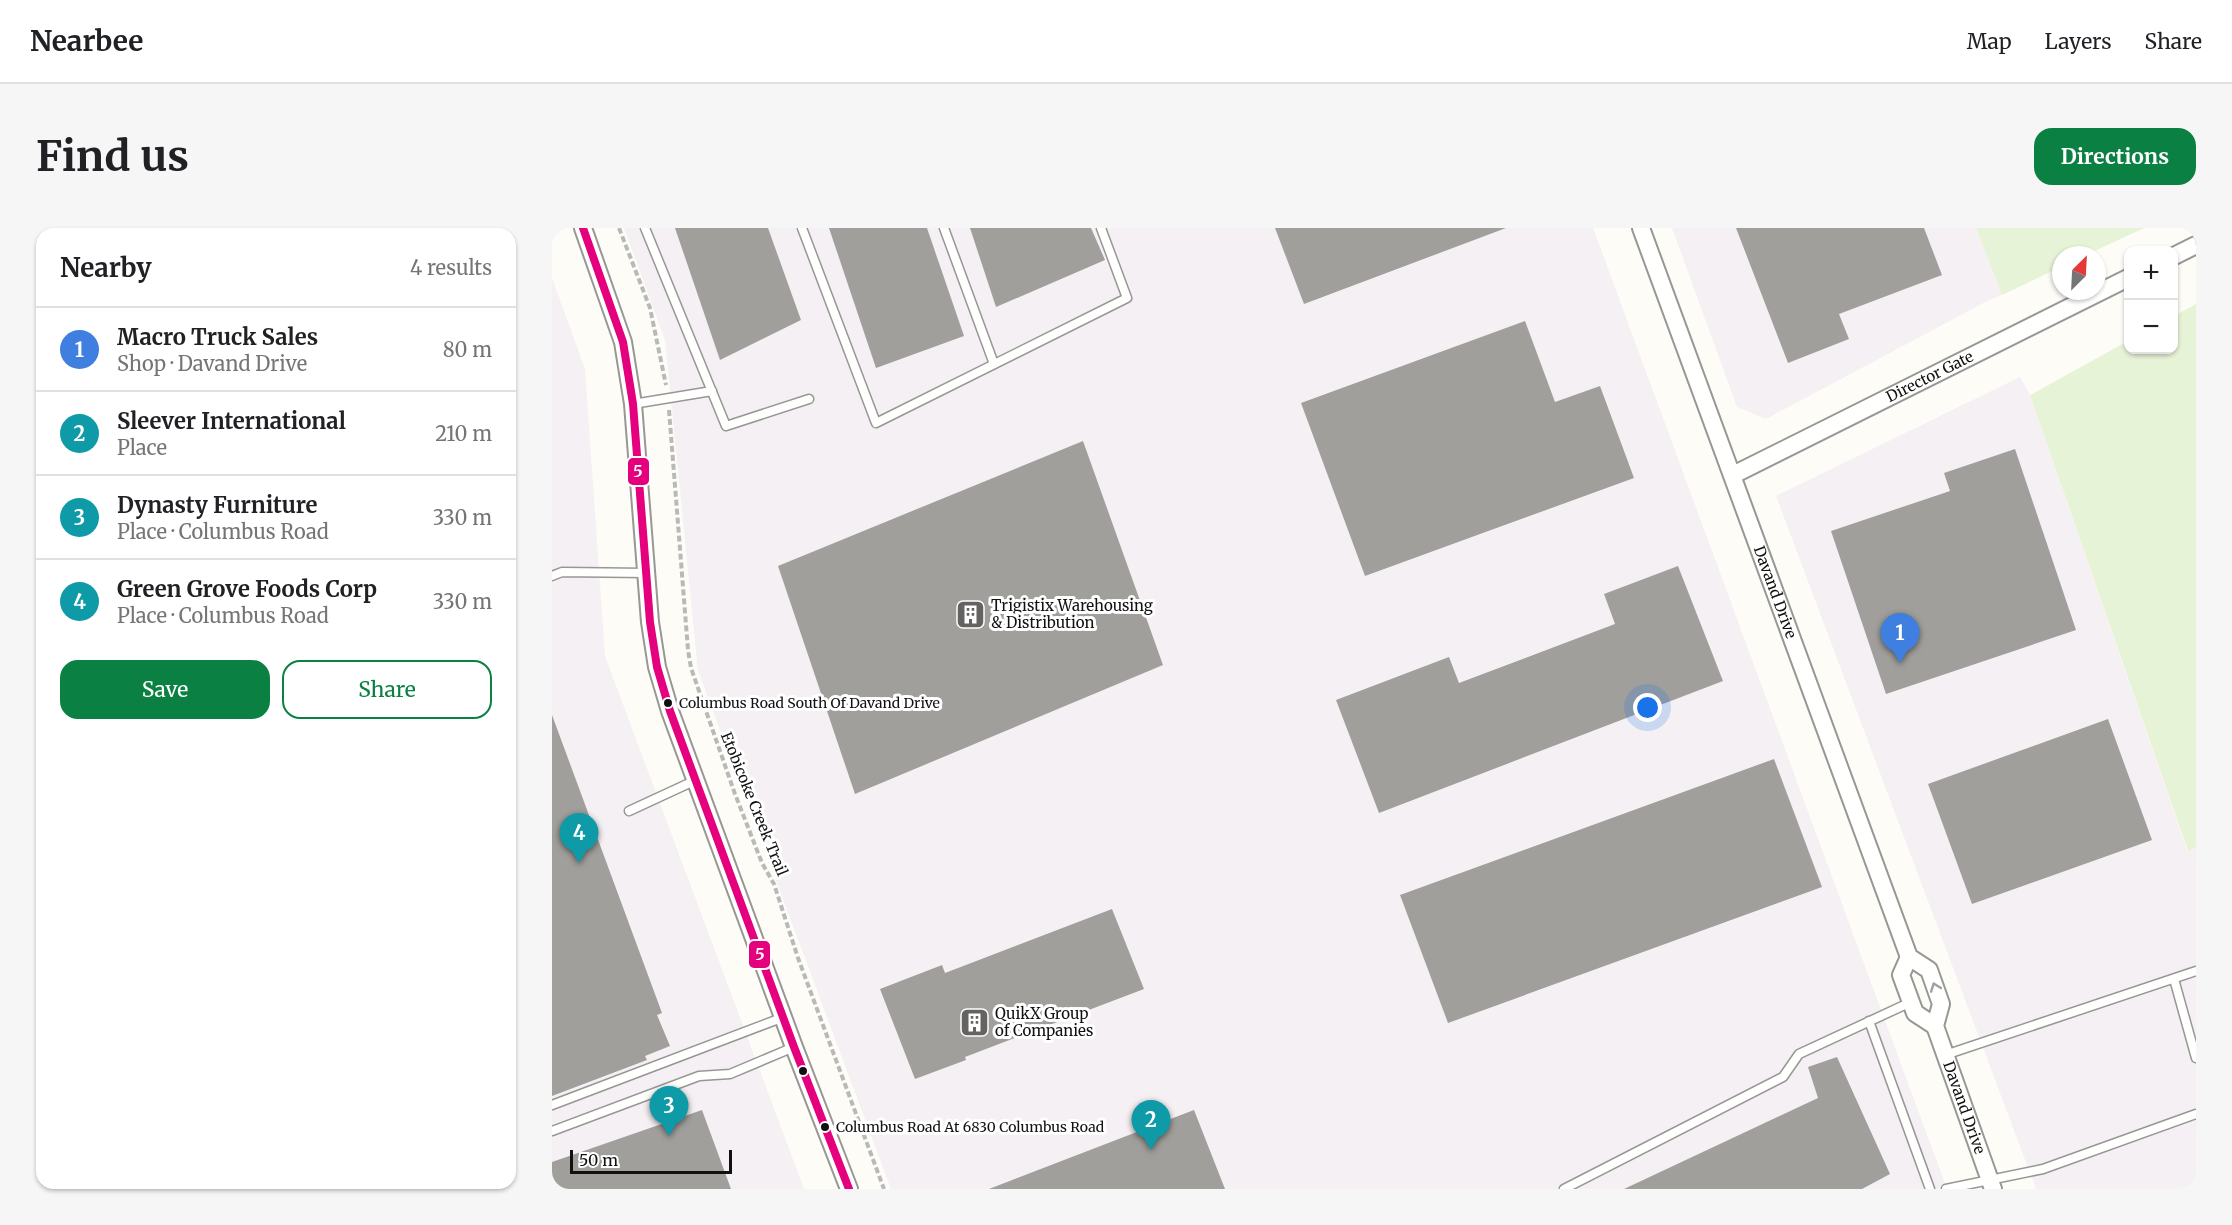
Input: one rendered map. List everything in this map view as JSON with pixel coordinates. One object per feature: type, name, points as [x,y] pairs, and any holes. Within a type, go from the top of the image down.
[{"type":"street","points":[[584,228],[623,342],[633,404],[646,573],[657,667],[794,1047],[849,1189]]},
{"type":"street","name":"Davand Drive","points":[[1641,228],[1909,957],[1929,970],[1941,1004],[1935,1026],[1991,1184]]},
{"type":"street","points":[[2178,254],[2196,245]]},
{"type":"street","name":"Director Gate","points":[[1733,475],[2124,280]]},
{"type":"street","name":"Davand Drive","points":[[1909,957],[1901,975],[1915,1013],[1935,1026]]},
{"type":"lane","points":[[645,228],[726,426],[809,399]]},
{"type":"lane","points":[[802,228],[876,423],[1127,298],[1101,228]]},
{"type":"lane","points":[[944,228],[993,364]]},
{"type":"lane","points":[[633,404],[712,391]]},
{"type":"lane","points":[[552,576],[562,572],[646,573]]},
{"type":"lane","points":[[629,811],[696,780]]},
{"type":"lane","points":[[1946,1056],[2196,971]]},
{"type":"lane","points":[[2174,979],[2196,1058]]},
{"type":"lane","points":[[1564,1189],[1783,1077],[1799,1054],[1911,1002]]},
{"type":"lane","points":[[552,1105],[785,1017]]},
{"type":"lane","points":[[1869,1022],[1930,1189]]},
{"type":"lane","points":[[552,1131],[699,1076],[730,1074],[794,1047]]},
{"type":"lane","points":[[1946,1189],[1991,1184],[2043,1169],[2196,1114]]},
{"type":"path","points":[[619,228],[650,309],[666,384]]},
{"type":"path","name":"Etobicoke Creek Trail","points":[[669,413],[691,668],[735,794],[762,863],[774,884],[798,958],[884,1189]]},
{"type":"shaded area","points":[[624,228],[1593,228],[1947,1189],[891,1189],[698,671],[665,340]]},
{"type":"shaded area","points":[[1672,228],[1976,228],[2002,295],[1766,419],[1737,407]]},
{"type":"shaded area","points":[[552,278],[585,369],[605,656],[804,1189],[552,1189]]},
{"type":"shaded area","points":[[2020,377],[2030,395],[2187,850],[2196,847],[2196,1189],[2036,1189],[1776,496]]},
{"type":"green space","points":[[1976,228],[2144,228],[2105,246],[2052,246],[2052,271],[2002,295]]},
{"type":"green space","points":[[2196,304],[2196,847],[2188,851],[2030,395],[2124,343],[2124,354],[2178,354],[2178,314]]},
{"type":"building","points":[[675,228],[768,228],[801,320],[720,360]]},
{"type":"building","points":[[829,228],[927,228],[964,336],[876,368]]},
{"type":"building","points":[[970,228],[1091,228],[1105,260],[996,307]]},
{"type":"building","points":[[1275,228],[1506,228],[1304,304]]},
{"type":"building","points":[[1736,228],[1924,228],[1942,275],[1839,314],[1849,339],[1788,363]]},
{"type":"building","points":[[1525,321],[1555,402],[1600,386],[1634,478],[1365,576],[1301,403]]},
{"type":"building","name":"Trigistix Warehousing & Distribution","points":[[1083,441],[1163,665],[855,794],[778,566]]},
{"type":"building","points":[[2015,449],[2076,630],[1886,694],[1831,531],[1950,491],[1944,473]]},
{"type":"building","points":[[1678,566],[1723,681],[1379,813],[1336,700],[1449,657],[1459,683],[1615,624],[1604,594]]},
{"type":"building","points":[[552,715],[662,1013],[657,1015],[670,1046],[645,1056],[647,1060],[552,1096]]},
{"type":"building","points":[[2108,719],[2152,840],[1972,904],[1928,784]]},
{"type":"building","points":[[1774,759],[1822,887],[1448,1023],[1400,895]]},
{"type":"building","name":"QuikX Group of Companies","points":[[1112,909],[1144,989],[965,1057],[966,1060],[915,1079],[880,989],[942,965],[945,973]]},
{"type":"building","points":[[1837,1057],[1890,1174],[1862,1189],[1624,1189],[1818,1098],[1808,1067]]},
{"type":"building","points":[[702,1110],[731,1189],[552,1189],[552,1162]]},
{"type":"building","points":[[1194,1110],[1225,1189],[989,1189]]},
{"type":"transit line","name":"5","points":[[583,228],[623,342],[633,404],[650,622],[657,667],[670,711],[849,1189]]},
{"type":"place","name":"Trigistix Warehousing & Distribution","points":[[970,615]]},
{"type":"place","name":"Macro Truck Sales","points":[[1900,663]]},
{"type":"place","name":"Columbus Road South Of Davand Drive","points":[[668,703]]},
{"type":"place","name":"Green Grove Foods Corp","points":[[579,863]]},
{"type":"place","name":"QuikX Group of Companies","points":[[974,1023]]},
{"type":"place","name":"Columbus Road At 6830 Columbus Road","points":[[825,1127]]},
{"type":"place","name":"Dynasty Furniture","points":[[669,1136]]},
{"type":"place","name":"Sleever International","points":[[1151,1150]]}]
